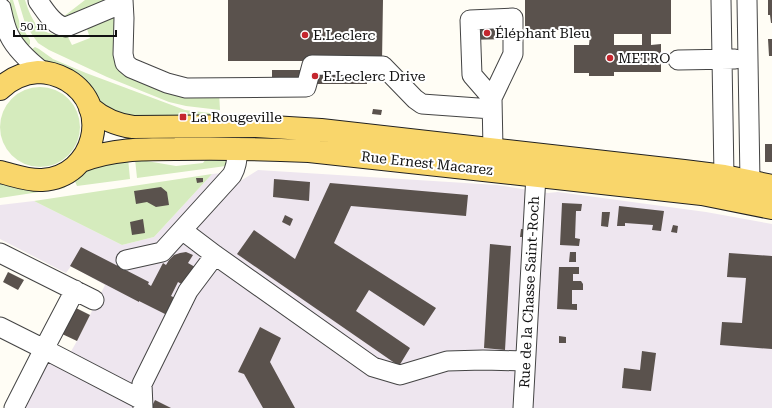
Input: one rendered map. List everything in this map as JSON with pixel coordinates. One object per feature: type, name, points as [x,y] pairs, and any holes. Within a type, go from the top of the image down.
[{"type":"main road","name":"Rue Ernest Macarez","points":[[0,89],[8,82],[22,75],[43,72],[59,76],[72,84],[83,95],[90,108],[93,123],[92,138],[89,148],[81,161],[66,173],[56,178],[49,180],[33,180],[9,174],[12,173],[0,163]]},
{"type":"main road","name":"Rue Ernest Macarez","points":[[90,108],[97,114],[115,123],[133,127],[228,126],[282,127],[321,130],[684,171],[724,176],[772,186]]},
{"type":"main road","name":"Rue Ernest Macarez","points":[[81,161],[102,154],[129,150],[197,148],[277,149],[330,153],[702,194],[772,208]]},
{"type":"street","points":[[38,0],[54,22],[66,27],[123,1],[124,18],[122,54],[125,63],[130,68],[174,86],[186,88],[306,87],[312,65],[383,66],[415,99],[422,104],[492,104],[493,149]]},
{"type":"street","points":[[721,0],[724,176]]},
{"type":"street","points":[[747,0],[750,181]]},
{"type":"street","points":[[1,10],[7,31],[13,42],[27,59],[43,72]]},
{"type":"street","points":[[678,60],[748,58]]},
{"type":"street","points":[[126,260],[162,252],[232,175],[237,162],[238,148]]},
{"type":"street","name":"Rue de la Chasse Saint-Roch","points":[[522,408],[536,176]]},
{"type":"street","points":[[182,230],[373,367],[400,375],[447,361],[525,361]]},
{"type":"street","points":[[0,253],[94,300]]},
{"type":"street","points":[[0,326],[142,404],[142,384],[188,291],[215,255]]},
{"type":"street","points":[[14,408],[75,290]]},
{"type":"shaded area","points":[[258,170],[497,185],[548,193],[558,192],[706,212],[772,224],[772,408],[19,408],[44,363],[52,362],[62,367],[77,341],[105,285],[71,266],[66,273],[0,239],[0,205],[34,201],[122,245],[154,237],[212,174],[222,173],[231,187]]},
{"type":"green space","points":[[10,0],[13,0],[20,24],[30,40],[30,44],[25,49],[9,12]]},
{"type":"green space","points":[[18,0],[25,0],[31,16],[38,27],[44,31],[57,35],[67,35],[72,45],[90,38],[86,26],[115,15],[116,58],[219,92],[220,110],[186,106],[169,102],[107,77],[49,50],[38,43],[31,33],[25,23]]},
{"type":"green space","points":[[85,0],[108,0],[69,19],[63,17]]},
{"type":"green space","points":[[35,47],[53,59],[86,73],[185,110],[218,114],[213,116],[151,120],[104,111],[42,61],[28,52]]},
{"type":"green space","points":[[40,87],[55,90],[68,99],[77,112],[80,127],[77,142],[68,155],[55,164],[40,167],[25,164],[12,155],[3,142],[0,127],[3,112],[12,99],[25,90]]},
{"type":"green space","points":[[221,154],[228,164],[226,166],[137,178],[135,159],[176,166],[203,163],[206,159]]},
{"type":"green space","points":[[128,158],[130,179],[77,186],[74,179],[84,169]]},
{"type":"green space","points":[[212,174],[154,237],[122,245],[34,201]]},
{"type":"green space","points":[[0,177],[62,184],[65,188],[0,198]]},
{"type":"building","name":"E.Leclerc","points":[[228,0],[383,0],[382,61],[228,61]]},
{"type":"building","points":[[525,0],[671,0],[671,34],[651,34],[651,45],[661,44],[661,72],[614,72],[614,76],[589,76],[589,73],[574,73],[574,45],[589,45],[590,35],[562,35],[561,30],[525,30]],"holes":[[[614,34],[642,34],[642,45],[614,45]]]},
{"type":"building","points":[[768,0],[772,0],[772,23],[770,15],[768,15]]},
{"type":"building","name":"Éléphant Bleu","points":[[510,26],[510,39],[464,40],[463,27]]},
{"type":"building","points":[[768,39],[772,39],[772,56],[769,56]]},
{"type":"building","points":[[272,70],[367,70],[367,84],[272,84]]},
{"type":"building","points":[[373,109],[382,110],[381,115],[372,114]]},
{"type":"building","points":[[765,144],[772,144],[772,162],[765,162]]},
{"type":"building","points":[[196,178],[203,178],[203,182],[197,183]]},
{"type":"building","points":[[274,179],[310,182],[309,201],[273,197]]},
{"type":"building","points":[[330,183],[468,195],[466,216],[351,206],[334,243],[436,308],[424,326],[369,290],[356,311],[410,348],[399,366],[237,254],[254,230],[295,259]]},
{"type":"building","points":[[161,187],[167,192],[169,205],[156,207],[147,202],[136,204],[134,191]]},
{"type":"building","points":[[562,203],[582,204],[581,211],[576,211],[575,238],[580,239],[579,246],[560,245]]},
{"type":"building","points":[[619,206],[664,211],[661,231],[652,230],[653,225],[625,223],[625,226],[617,226]]},
{"type":"building","points":[[602,212],[610,212],[608,227],[601,226]]},
{"type":"building","points":[[285,215],[293,219],[290,226],[282,222]]},
{"type":"building","points":[[143,219],[145,233],[132,235],[130,222]]},
{"type":"building","points":[[673,225],[678,226],[677,233],[671,232]]},
{"type":"building","points":[[521,229],[526,229],[525,237],[520,237]]},
{"type":"building","points":[[490,244],[511,246],[505,350],[484,348]]},
{"type":"building","points":[[81,247],[149,282],[148,284],[151,286],[163,263],[166,265],[174,255],[186,252],[193,255],[188,263],[195,267],[185,286],[178,282],[171,296],[175,298],[167,315],[70,266]]},
{"type":"building","points":[[570,252],[576,252],[576,262],[569,262]]},
{"type":"building","points":[[729,253],[772,256],[772,349],[720,345],[722,322],[742,323],[746,278],[727,277]]},
{"type":"building","points":[[559,267],[579,267],[579,274],[573,274],[573,281],[581,281],[583,284],[583,290],[572,290],[572,304],[577,304],[577,310],[557,309]]},
{"type":"building","points":[[8,272],[24,280],[18,290],[3,282]]},
{"type":"building","points":[[74,307],[90,315],[77,341],[60,333]]},
{"type":"building","points":[[260,327],[281,338],[270,362],[295,408],[263,408],[244,374],[238,372]]},
{"type":"building","points":[[559,336],[566,337],[566,343],[559,343]]},
{"type":"building","points":[[642,351],[656,353],[651,391],[622,388],[624,368],[640,370]]},
{"type":"building","points":[[155,400],[171,408],[151,408]]},
{"type":"place","name":"Éléphant Bleu","points":[[487,33]]},
{"type":"place","name":"E.Leclerc","points":[[305,35]]},
{"type":"place","name":"METRO","points":[[610,58]]},
{"type":"place","name":"E.Leclerc Drive","points":[[315,76]]},
{"type":"place","name":"La Rougeville","points":[[183,117]]}]
